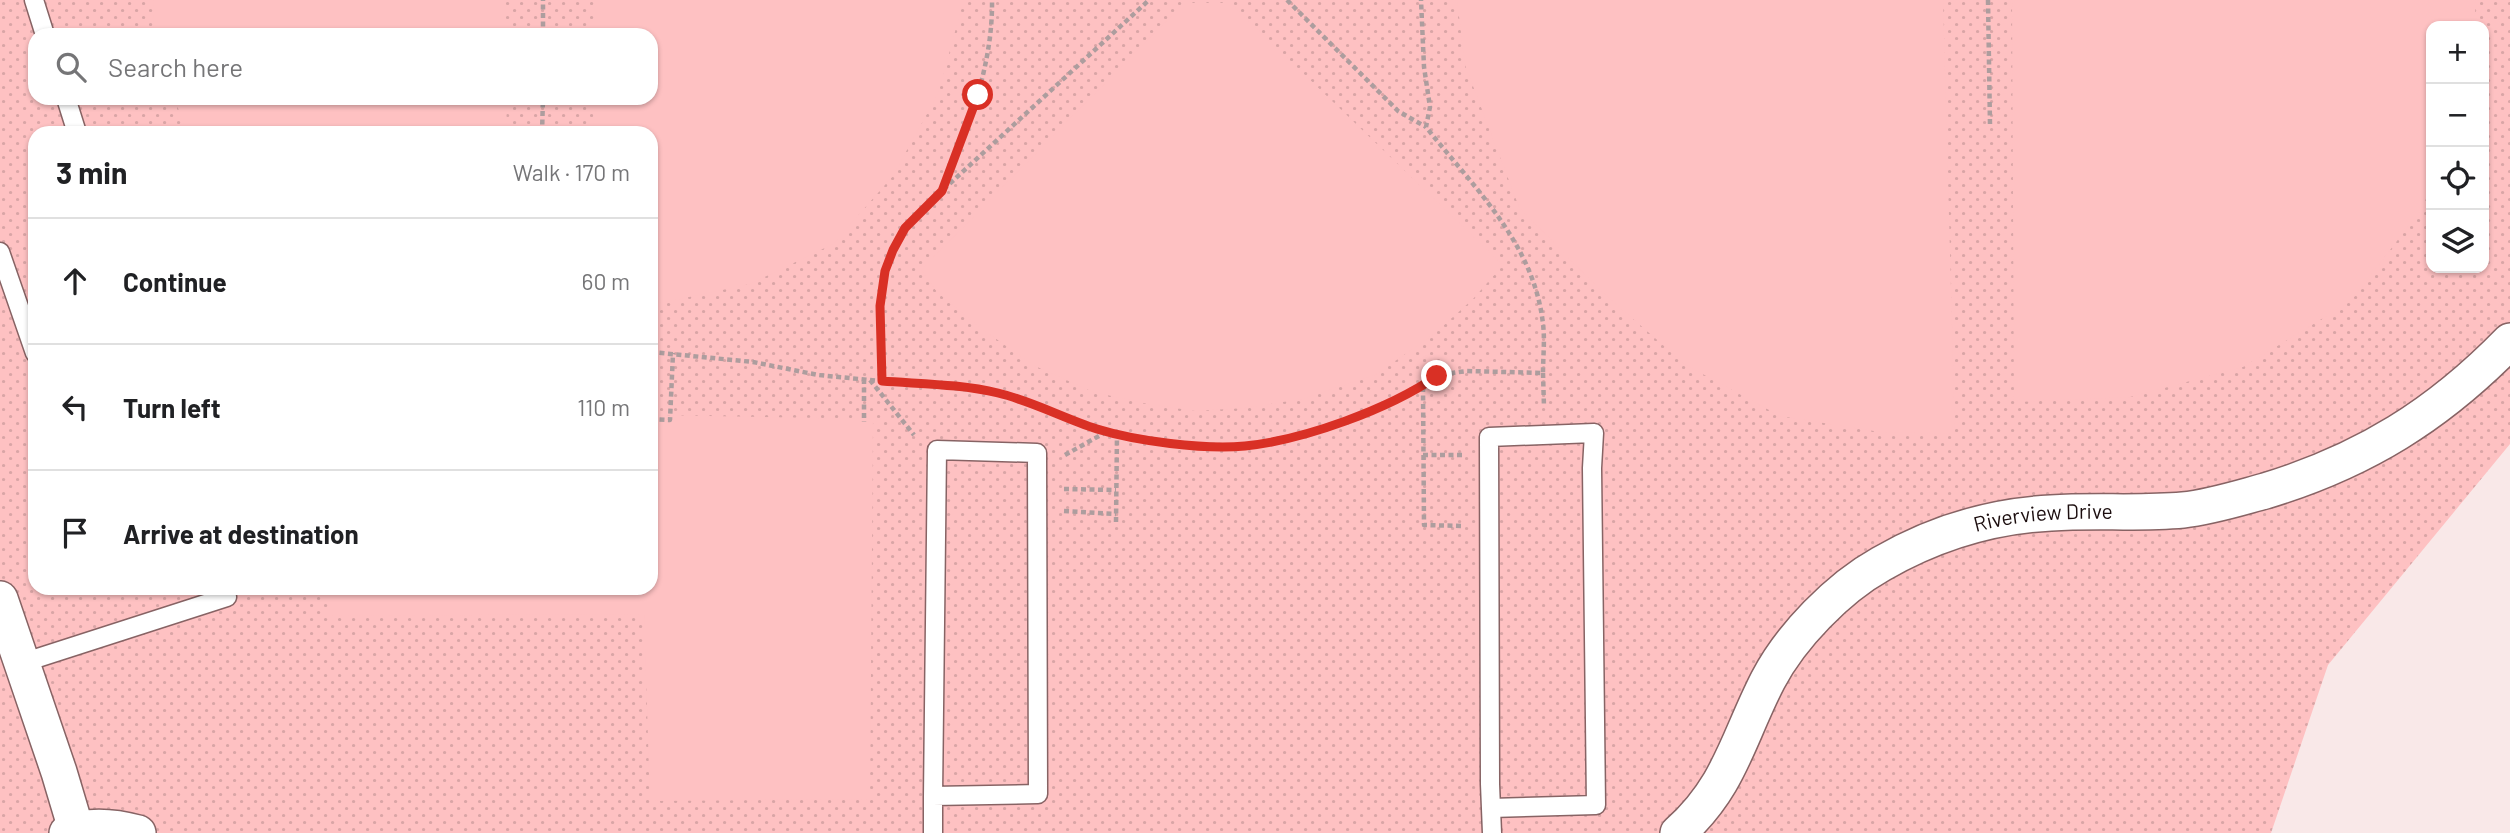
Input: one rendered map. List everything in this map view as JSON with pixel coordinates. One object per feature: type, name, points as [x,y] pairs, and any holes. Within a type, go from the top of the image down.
[{"type":"street","name":"Riverview Drive","points":[[1678,833],[1713,795],[1731,765],[1768,679],[1791,645],[1817,615],[1864,574],[1880,564],[1916,545],[1965,527],[2007,517],[2050,513],[2184,510],[2240,498],[2294,482],[2346,462],[2417,421],[2477,376],[2510,341]]},
{"type":"street","points":[[0,599],[22,663],[71,831],[115,827],[138,833]]},
{"type":"lane","points":[[34,0],[43,28]]},
{"type":"lane","points":[[67,105],[75,126]]},
{"type":"lane","points":[[0,252],[28,333]]},
{"type":"lane","points":[[1490,808],[1596,805],[1592,468],[1594,433],[1489,437],[1490,808],[1492,833]]},
{"type":"lane","points":[[933,796],[1038,794],[1037,453],[937,450],[933,796],[933,833]]},
{"type":"lane","points":[[22,663],[227,597],[226,595]]},
{"type":"path","points":[[543,0],[543,28]]},
{"type":"path","points":[[942,191],[966,131],[986,65],[992,0]]},
{"type":"path","points":[[882,381],[880,306],[885,271],[905,228],[1149,0]]},
{"type":"path","points":[[1286,0],[1398,111],[1426,127],[1505,223],[1522,253],[1534,283],[1543,325],[1545,435]]},
{"type":"path","points":[[1420,0],[1424,67],[1430,107],[1426,127]]},
{"type":"path","points":[[1988,0],[1990,125]]},
{"type":"path","points":[[542,105],[542,126]]},
{"type":"path","points":[[658,352],[753,362],[818,376],[993,392],[1025,400],[1107,431],[1187,444],[1244,446],[1303,434],[1366,413],[1423,386],[1437,376],[1468,371],[1543,373]]},
{"type":"path","points":[[658,419],[670,420],[673,353]]},
{"type":"path","points":[[864,422],[867,379]]},
{"type":"path","points":[[867,379],[927,452],[937,458]]},
{"type":"path","points":[[1423,386],[1424,524],[1489,526]]},
{"type":"path","points":[[1037,462],[1061,457],[1107,431]]},
{"type":"path","points":[[1116,522],[1117,433]]},
{"type":"path","points":[[1423,454],[1489,455]]},
{"type":"path","points":[[1037,489],[1116,490]]},
{"type":"path","points":[[1037,510],[1116,514]]},
{"type":"shaded area","points":[[0,0],[2510,0],[2510,444],[2328,665],[2271,833],[0,833]]},
{"type":"shaded area","points":[[154,0],[504,0],[504,28],[153,27]]},
{"type":"shaded area","points":[[595,0],[962,0],[938,94],[892,177],[833,244],[750,284],[661,303],[658,303],[658,126],[593,126],[594,105],[658,105],[658,28],[595,28]]},
{"type":"shaded area","points":[[1457,0],[1943,0],[1955,434],[1880,432],[1780,416],[1686,365],[1602,292],[1519,207],[1465,65]]},
{"type":"shaded area","points":[[2012,0],[2476,0],[2474,21],[2426,21],[2426,198],[2423,207],[2351,301],[2243,367],[2130,397],[2014,402]]},
{"type":"shaded area","points":[[1184,3],[1230,3],[1503,265],[1473,299],[1434,334],[1375,375],[1302,399],[1245,408],[1195,411],[1093,392],[1035,366],[979,327],[937,292],[921,270]]},
{"type":"shaded area","points":[[177,105],[506,105],[507,126],[185,126]]},
{"type":"shaded area","points":[[658,415],[873,419],[870,799],[650,801],[644,614],[330,616],[330,595],[658,595]]},
{"type":"route","points":[[978,95],[942,191],[905,228],[885,271],[880,306],[882,381],[993,392],[1025,400],[1097,429],[1129,436],[1187,444],[1244,446],[1303,434],[1366,413],[1418,389],[1437,376]]}]
